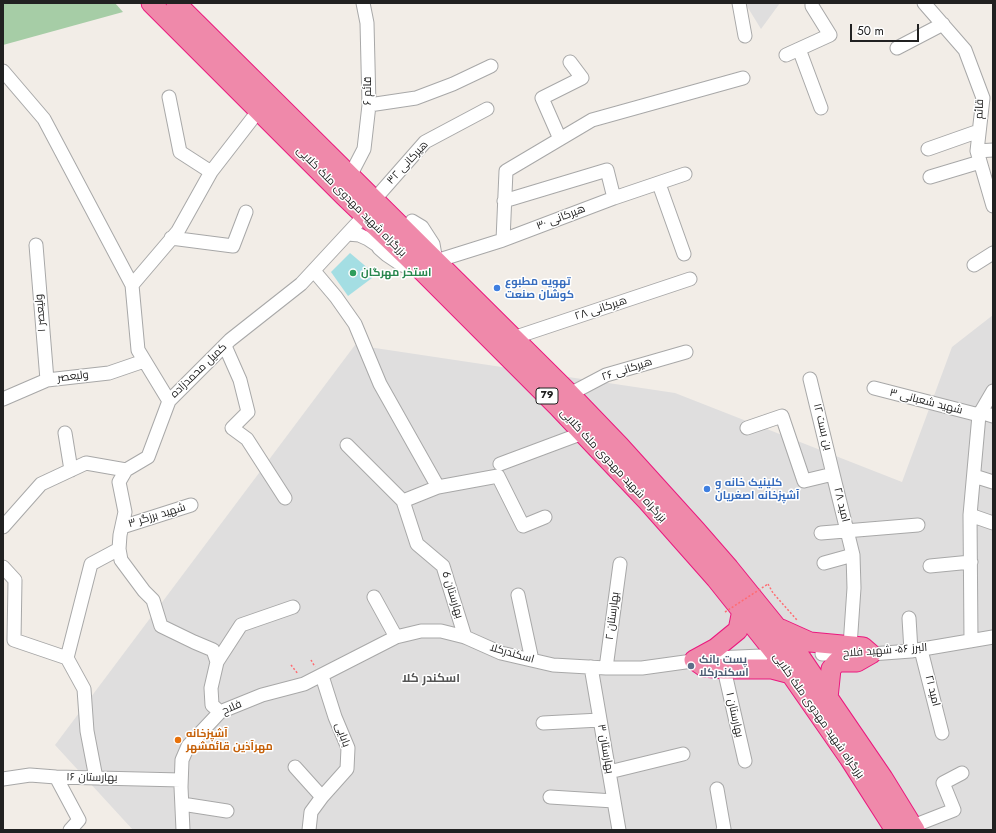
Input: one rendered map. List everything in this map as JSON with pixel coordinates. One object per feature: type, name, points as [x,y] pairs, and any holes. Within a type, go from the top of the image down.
[{"type":"highway","name":"بزرگراه شهید مهدوی ملک کلایی","points":[[151,3],[259,110],[369,208],[430,267],[668,524],[734,611],[791,674],[853,765],[901,829]]},
{"type":"highway","name":"بزرگراه شهید مهدوی ملک کلایی","points":[[176,3],[350,176],[369,208]]},
{"type":"highway","name":"بزرگراه شهید مهدوی ملک کلایی","points":[[430,267],[513,338],[570,394],[729,568],[778,627],[883,778],[901,829]]},
{"type":"highway","points":[[734,611],[738,630],[716,648],[694,660],[704,667],[719,664],[772,669],[791,674]]},
{"type":"highway","points":[[778,627],[810,642],[827,653],[857,662],[871,654],[863,648],[850,646],[827,653]]},
{"type":"highway","points":[[827,653],[831,669],[828,698]]},
{"type":"street","name":"قائم ۶","points":[[350,176],[364,149],[369,105],[367,23],[363,3]]},
{"type":"street","points":[[739,3],[745,36]]},
{"type":"street","points":[[786,55],[830,35],[812,6],[812,3]]},
{"type":"street","name":"قائم","points":[[924,3],[965,50],[983,98],[978,157],[993,205]]},
{"type":"street","points":[[898,48],[943,24]]},
{"type":"street","points":[[799,49],[820,108]]},
{"type":"street","points":[[560,139],[542,98],[582,78],[570,62]]},
{"type":"street","points":[[369,105],[416,98],[453,84],[491,66]]},
{"type":"street","points":[[3,71],[44,119],[132,285],[138,350],[169,401]]},
{"type":"street","points":[[503,240],[506,171],[592,120],[743,78]]},
{"type":"street","points":[[169,97],[180,152],[211,172]]},
{"type":"street","name":"هیرکانی ۳۲","points":[[369,208],[425,142],[487,109]]},
{"type":"street","points":[[132,285],[178,231],[211,172],[259,110]]},
{"type":"street","points":[[928,148],[979,131]]},
{"type":"street","points":[[930,177],[993,150]]},
{"type":"street","points":[[504,201],[607,170],[614,198]]},
{"type":"street","name":"هیرکانی ۳۰","points":[[430,267],[614,198],[685,174]]},
{"type":"street","points":[[659,184],[684,254]]},
{"type":"street","name":"کمیل محمدزاده","points":[[126,470],[148,457],[169,401],[225,346],[301,284],[348,234],[369,208]]},
{"type":"street","points":[[171,238],[233,246],[246,212]]},
{"type":"street","points":[[348,234],[359,235],[377,244],[379,248],[387,255],[402,265],[430,267],[433,244],[422,227],[412,221]]},
{"type":"street","name":"ولیعصر ۱","points":[[36,245],[47,380]]},
{"type":"street","points":[[974,266],[993,253]]},
{"type":"street","points":[[314,271],[336,297],[355,324],[380,384],[438,487]]},
{"type":"street","name":"هیرکانی ۲۸","points":[[513,338],[690,279]]},
{"type":"street","points":[[225,346],[240,380],[248,412],[232,428],[247,439],[285,498]]},
{"type":"street","name":"هیرکانی ۲۶","points":[[570,394],[606,375],[686,352]]},
{"type":"street","name":"ولیعصر","points":[[3,399],[47,380],[109,373],[144,361]]},
{"type":"street","name":"بن بست ۱۲","points":[[810,379],[833,474]]},
{"type":"street","name":"شهید شعبانی ۳","points":[[874,388],[993,416]]},
{"type":"street","points":[[971,641],[970,515],[979,413],[993,391]]},
{"type":"street","name":"امید ۲۸","points":[[747,428],[782,416],[804,481],[833,474],[853,555],[854,588],[850,646]]},
{"type":"street","points":[[65,433],[71,470]]},
{"type":"street","points":[[500,464],[583,433]]},
{"type":"street","name":"بهارستان 6","points":[[346,445],[403,501],[417,544],[443,566],[465,637]]},
{"type":"street","points":[[3,527],[41,484],[86,463],[126,470],[119,482],[125,512],[119,549],[121,560],[144,591],[153,600],[161,626],[214,650],[217,662]]},
{"type":"street","points":[[403,501],[438,487],[498,476],[523,526],[545,517]]},
{"type":"street","points":[[974,476],[993,482]]},
{"type":"street","name":"شهید برزگر ۳","points":[[122,527],[191,505]]},
{"type":"street","points":[[970,515],[993,523]]},
{"type":"street","points":[[821,533],[918,525]]},
{"type":"street","points":[[67,658],[91,564],[119,549]]},
{"type":"street","points":[[824,563],[853,555]]},
{"type":"street","points":[[930,566],[971,562]]},
{"type":"street","name":"بهارستان ۲","points":[[606,668],[620,564]]},
{"type":"street","points":[[3,567],[15,580],[14,640],[67,658],[84,689],[87,731],[96,778]]},
{"type":"street","points":[[518,595],[532,660]]},
{"type":"street","points":[[374,597],[396,637]]},
{"type":"street","points":[[220,712],[212,705],[211,688],[217,662],[241,625],[293,607]]},
{"type":"street","name":"امید ۲۱","points":[[909,618],[916,650],[942,733]]},
{"type":"street","name":"اسکندرکلا","points":[[322,676],[396,637],[421,632],[441,631],[465,637],[501,653],[553,665],[591,668],[642,668],[694,660]]},
{"type":"street","name":"البرز ۵۶- شهید فلاح","points":[[871,654],[916,650],[993,637]]},
{"type":"street","name":"البرز ۵۶- شهید فلاح","points":[[971,641],[993,643]]},
{"type":"street","points":[[719,664],[762,656]]},
{"type":"street","name":"بهارستان ۱","points":[[719,664],[745,762]]},
{"type":"street","name":"بهارستان ۳","points":[[591,668],[619,830]]},
{"type":"street","name":"فلاح","points":[[183,830],[181,780],[182,760],[188,746],[220,712],[262,695],[304,684],[322,676]]},
{"type":"street","name":"بابایی","points":[[309,830],[311,812],[347,769],[348,748],[333,710],[322,676]]},
{"type":"street","points":[[543,724],[600,720]]},
{"type":"street","points":[[609,772],[683,754]]},
{"type":"street","points":[[295,767],[322,797]]},
{"type":"street","points":[[901,829],[954,810],[943,783],[962,773]]},
{"type":"street","name":"بهارستان ۱۶","points":[[3,779],[30,775],[181,780]]},
{"type":"street","points":[[56,777],[79,820],[72,829]]},
{"type":"street","points":[[717,789],[724,830]]},
{"type":"street","points":[[550,797],[614,801]]},
{"type":"street","points":[[182,804],[227,811]]},
{"type":"path","points":[[734,611],[768,584],[773,593],[798,622]]},
{"type":"shaded area","points":[[745,3],[780,3],[761,29]]},
{"type":"shaded area","points":[[993,315],[993,830],[133,830],[55,745],[355,345],[675,393],[902,482],[952,347]]},
{"type":"green space","points":[[3,3],[115,3],[123,12],[3,45]]},
{"type":"water","name":"استخر مهرگان","points":[[350,253],[376,275],[348,296],[331,272]]},
{"type":"place","name":"استخر مهرگان","points":[[353,273]]},
{"type":"place","name":"تهویه مطبوع کوشان صنعت","points":[[497,288]]},
{"type":"place","name":"کلینیک خانه و آشپزخانه اصغریان","points":[[707,489]]},
{"type":"place","name":"پست بانک اسکندرکلا","points":[[691,666]]},
{"type":"place","name":"آشپزخانه مهرآذین قائمشهر","points":[[178,740]]},
{"type":"district","name":"اسکندر کلا","points":[[431,679]]}]
